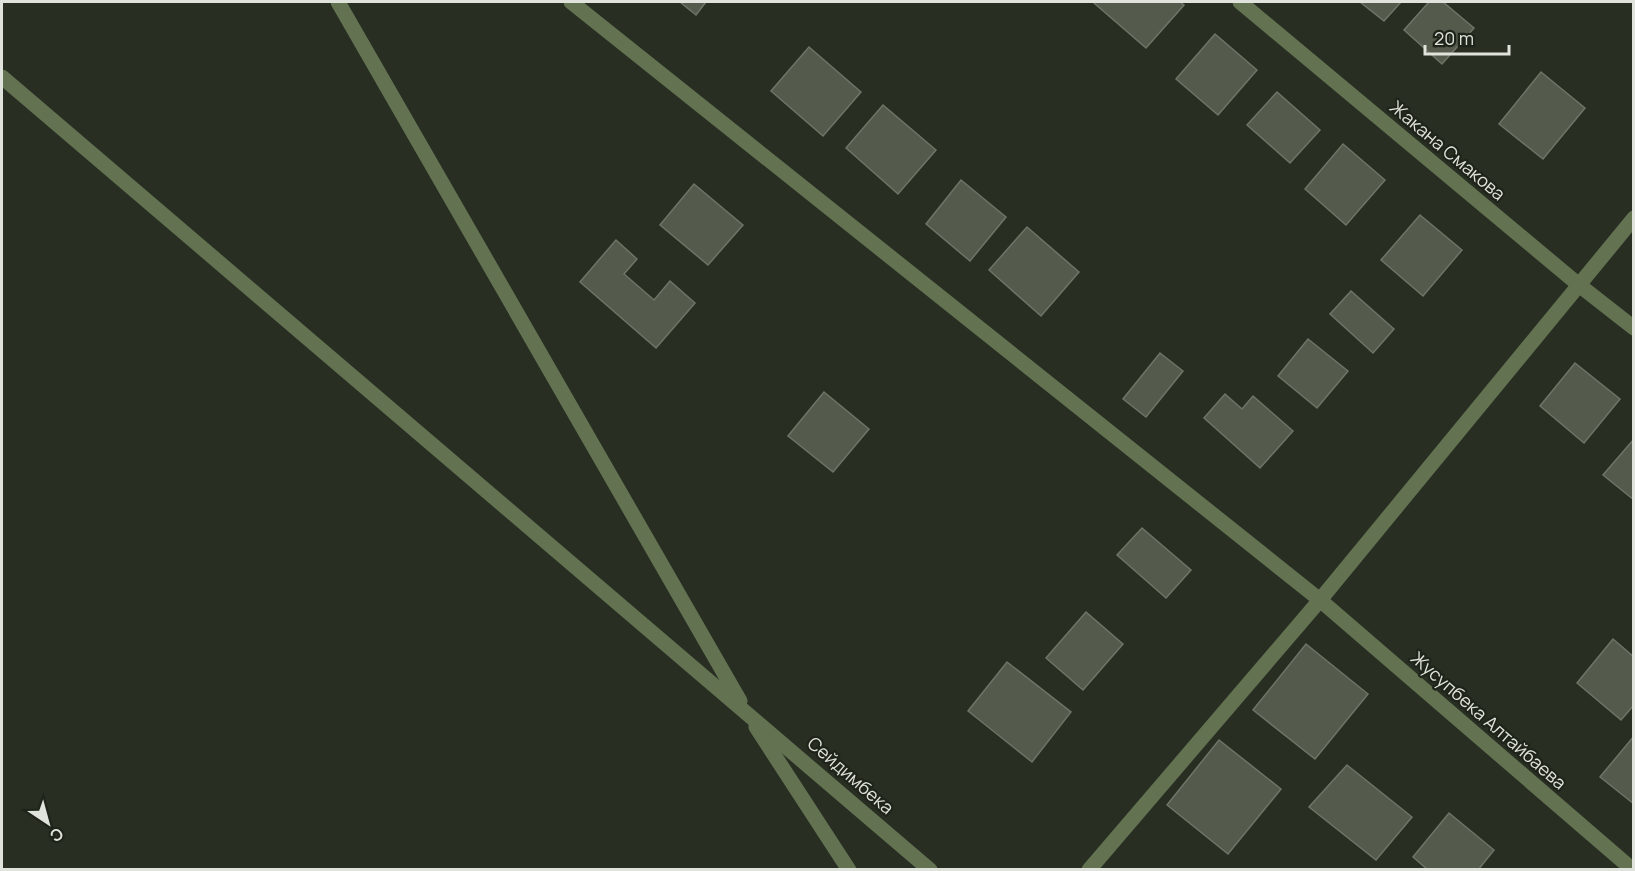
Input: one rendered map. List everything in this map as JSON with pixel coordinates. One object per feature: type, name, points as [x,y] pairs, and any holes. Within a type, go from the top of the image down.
[{"type":"street","points":[[338,2],[746,711],[849,870]]},
{"type":"street","name":"Жусупбека Алтайбаева","points":[[571,2],[1320,600],[1633,870]]},
{"type":"street","name":"Жакана Смакова","points":[[1240,2],[1579,285],[1634,328]]},
{"type":"street","name":"Сейдимбека","points":[[2,77],[930,870]]},
{"type":"street","points":[[1089,870],[1320,600],[1634,218]]},
{"type":"building","points":[[680,2],[706,2],[696,15]]},
{"type":"building","points":[[1095,2],[1180,2],[1184,5],[1146,48]]},
{"type":"building","points":[[1360,2],[1401,2],[1384,21]]},
{"type":"building","points":[[1429,2],[1443,2],[1474,28],[1442,64],[1404,30]]},
{"type":"building","points":[[1215,34],[1257,70],[1218,115],[1176,79]]},
{"type":"building","points":[[809,47],[861,92],[823,136],[771,91]]},
{"type":"building","points":[[1541,72],[1585,108],[1543,159],[1499,124]]},
{"type":"building","points":[[1277,92],[1320,130],[1290,163],[1247,125]]},
{"type":"building","points":[[883,105],[936,150],[898,194],[846,148]]},
{"type":"building","points":[[1343,144],[1385,180],[1346,225],[1305,189]]},
{"type":"building","points":[[961,180],[1006,217],[970,261],[926,224]]},
{"type":"building","points":[[694,184],[743,225],[708,265],[660,225]]},
{"type":"building","points":[[1420,215],[1462,250],[1423,296],[1381,260]]},
{"type":"building","points":[[1027,227],[1079,272],[1041,316],[989,270]]},
{"type":"building","points":[[616,240],[637,259],[624,274],[654,300],[670,281],[695,303],[656,348],[580,282]]},
{"type":"building","points":[[1351,291],[1394,329],[1373,353],[1330,314]]},
{"type":"building","points":[[1308,339],[1348,371],[1317,408],[1278,376]]},
{"type":"building","points":[[1160,353],[1183,371],[1146,417],[1123,399]]},
{"type":"building","points":[[1575,363],[1620,399],[1584,443],[1540,406]]},
{"type":"building","points":[[824,392],[869,429],[833,472],[788,436]]},
{"type":"building","points":[[1225,394],[1242,409],[1253,396],[1293,431],[1260,468],[1204,418]]},
{"type":"building","points":[[1634,439],[1634,500],[1603,475]]},
{"type":"building","points":[[1142,528],[1191,570],[1166,598],[1117,555]]},
{"type":"building","points":[[1086,612],[1123,644],[1083,690],[1046,658]]},
{"type":"building","points":[[1613,639],[1634,657],[1634,705],[1621,720],[1577,683]]},
{"type":"building","points":[[1306,644],[1368,694],[1315,759],[1253,710]]},
{"type":"building","points":[[1007,662],[1071,712],[1032,762],[968,711]]},
{"type":"building","points":[[1634,736],[1634,804],[1600,777]]},
{"type":"building","points":[[1219,740],[1281,789],[1228,854],[1167,805]]},
{"type":"building","points":[[1347,765],[1412,817],[1376,860],[1309,807]]},
{"type":"building","points":[[1449,813],[1494,850],[1478,870],[1428,870],[1413,857]]}]
